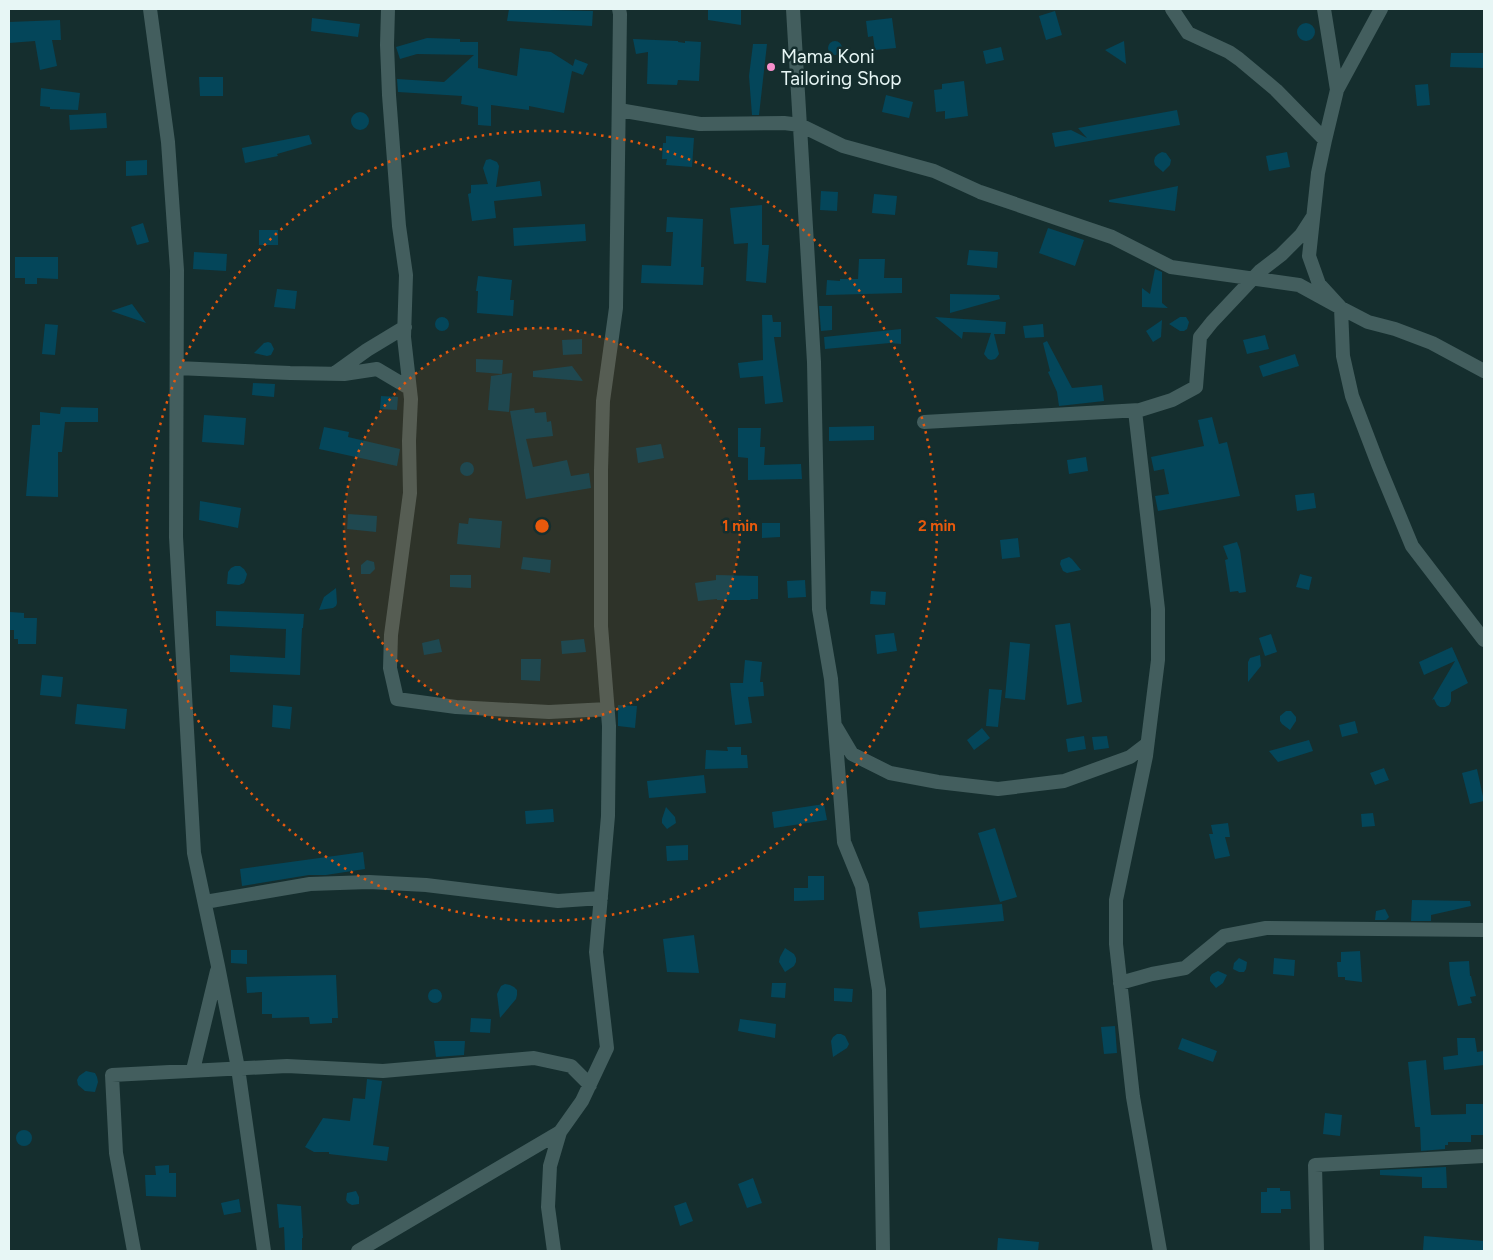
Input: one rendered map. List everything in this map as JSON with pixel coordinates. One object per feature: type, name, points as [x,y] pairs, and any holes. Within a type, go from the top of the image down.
[{"type":"street","points":[[150,9],[168,142],[177,270],[176,546],[194,853],[238,1068],[264,1251]]},
{"type":"street","points":[[388,9],[389,95],[399,226],[406,275],[404,337],[411,399],[409,441],[410,493],[391,636],[390,668],[397,699],[456,708],[540,712],[608,709]]},
{"type":"street","points":[[554,1251],[548,1207],[550,1166],[560,1132],[582,1101],[606,1048],[596,952],[608,816],[608,709],[601,626],[601,470],[603,401],[616,308],[619,9]]},
{"type":"street","points":[[793,9],[814,362],[819,609],[831,680],[844,842],[862,886],[879,990],[883,1251]]},
{"type":"street","points":[[1172,9],[1188,33],[1229,52],[1239,59],[1276,90],[1324,140]]},
{"type":"street","points":[[1324,9],[1337,90]]},
{"type":"street","points":[[1381,9],[1337,90],[1324,140],[1318,173],[1309,256],[1319,284],[1341,308],[1343,356],[1352,396],[1412,546],[1484,640]]},
{"type":"street","points":[[619,110],[700,124],[784,123],[800,125],[843,146],[934,171],[980,192],[1112,237],[1170,267],[1300,285],[1368,322],[1395,329],[1432,343],[1484,371]]},
{"type":"street","points":[[924,422],[1135,411],[1172,400],[1196,387],[1200,338],[1212,322],[1260,271],[1281,255],[1300,235],[1314,215]]},
{"type":"street","points":[[335,373],[366,350],[405,327]]},
{"type":"street","points":[[177,368],[344,374],[377,369],[410,388]]},
{"type":"street","points":[[1135,411],[1158,609],[1158,660],[1147,744],[1116,900],[1116,944],[1133,1097],[1160,1251]]},
{"type":"street","points":[[835,724],[852,754],[890,773],[938,782],[998,789],[1064,781],[1130,757],[1147,744]]},
{"type":"street","points":[[205,902],[310,884],[369,882],[426,885],[558,901],[601,898]]},
{"type":"street","points":[[1120,983],[1152,974],[1185,968],[1224,936],[1266,928],[1484,930]]},
{"type":"street","points":[[193,1070],[218,966]]},
{"type":"street","points":[[134,1251],[116,1153],[112,1075],[287,1066],[382,1071],[534,1058],[571,1066],[590,1085]]},
{"type":"street","points":[[358,1251],[560,1132]]},
{"type":"street","points":[[1317,1251],[1315,1165],[1484,1156]]},
{"type":"building","points":[[509,9],[593,11],[592,26],[507,21]]},
{"type":"building","points":[[708,9],[741,9],[741,25],[708,20]]},
{"type":"building","points":[[1055,11],[1062,35],[1046,40],[1039,16]]},
{"type":"building","points":[[312,18],[360,24],[358,37],[311,31]]},
{"type":"building","points":[[892,18],[896,48],[875,50],[873,36],[868,37],[866,21]]},
{"type":"building","points":[[60,20],[61,40],[52,40],[57,66],[40,70],[35,41],[9,43],[9,22]]},
{"type":"building","points":[[1306,23],[1312,26],[1315,32],[1312,38],[1306,41],[1300,38],[1297,32],[1300,26]]},
{"type":"building","points":[[427,38],[460,39],[460,42],[478,42],[478,68],[517,76],[520,48],[551,52],[573,66],[575,59],[588,64],[583,75],[572,71],[564,113],[529,106],[529,110],[491,105],[491,126],[478,125],[478,107],[461,104],[462,96],[398,92],[397,79],[444,82],[474,55],[417,54],[400,59],[396,47]]},
{"type":"building","points":[[633,39],[685,43],[685,41],[701,42],[699,81],[678,80],[677,85],[647,84],[648,52],[636,54]]},
{"type":"building","points":[[835,41],[840,43],[842,48],[840,53],[835,55],[830,53],[828,48],[830,43]]},
{"type":"building","points":[[1124,41],[1126,64],[1105,50]]},
{"type":"building","points":[[753,44],[767,44],[759,115],[752,115],[749,76]]},
{"type":"building","points":[[1001,47],[1004,60],[986,64],[983,51]]},
{"type":"building","points":[[1451,53],[1484,53],[1484,68],[1450,67]]},
{"type":"building","points":[[199,77],[223,77],[223,96],[200,96]]},
{"type":"building","points":[[964,81],[968,116],[945,119],[945,111],[936,112],[934,90],[942,89],[942,84]]},
{"type":"building","points":[[1428,84],[1430,105],[1417,106],[1415,85]]},
{"type":"building","points":[[41,88],[80,93],[78,110],[50,109],[50,107],[40,106]]},
{"type":"building","points":[[886,95],[913,102],[909,118],[882,112]]},
{"type":"building","points":[[1177,110],[1180,125],[1055,147],[1052,133],[1071,130],[1087,138],[1078,128]]},
{"type":"building","points":[[360,112],[366,115],[369,121],[366,127],[360,130],[354,127],[351,121],[354,115]]},
{"type":"building","points":[[106,113],[107,128],[70,130],[69,115]]},
{"type":"building","points":[[309,135],[312,144],[277,154],[278,156],[245,163],[242,148]]},
{"type":"building","points":[[666,136],[694,138],[692,167],[666,165],[667,159],[662,159],[663,143],[666,143]]},
{"type":"building","points":[[1162,152],[1166,153],[1171,160],[1170,165],[1163,172],[1155,165],[1154,161],[1155,157]]},
{"type":"building","points":[[1287,152],[1290,167],[1269,171],[1266,156]]},
{"type":"building","points":[[490,159],[497,162],[499,166],[496,187],[540,181],[542,196],[494,201],[496,218],[472,221],[468,194],[471,193],[471,185],[488,184],[483,168],[486,160]]},
{"type":"building","points":[[147,160],[147,175],[126,176],[126,161]]},
{"type":"building","points":[[1178,186],[1175,211],[1109,202],[1109,200]]},
{"type":"building","points":[[821,191],[838,192],[837,211],[820,210]]},
{"type":"building","points":[[874,194],[897,196],[895,215],[872,213]]},
{"type":"building","points":[[762,205],[762,245],[769,245],[766,283],[746,281],[748,243],[734,244],[730,208]]},
{"type":"building","points":[[667,217],[703,219],[701,267],[704,267],[703,285],[641,283],[642,265],[671,266],[673,232],[666,232]]},
{"type":"building","points":[[143,223],[149,242],[137,245],[131,227]]},
{"type":"building","points":[[585,224],[586,241],[514,246],[513,228]]},
{"type":"building","points":[[1048,228],[1084,240],[1075,266],[1039,253]]},
{"type":"building","points":[[259,230],[278,230],[278,245],[259,245]]},
{"type":"building","points":[[969,250],[998,252],[997,268],[967,265]]},
{"type":"building","points":[[194,252],[227,254],[226,271],[193,269]]},
{"type":"building","points":[[15,257],[58,257],[58,279],[37,278],[37,284],[25,284],[25,278],[15,278]]},
{"type":"building","points":[[859,259],[885,259],[884,278],[902,278],[902,293],[826,295],[827,280],[858,279]]},
{"type":"building","points":[[1155,269],[1162,272],[1162,303],[1168,308],[1142,307],[1142,288],[1150,294]]},
{"type":"building","points":[[478,276],[512,280],[510,300],[514,300],[513,316],[477,313],[478,291],[476,291]]},
{"type":"building","points":[[277,289],[297,291],[295,309],[274,307]]},
{"type":"building","points":[[950,294],[999,295],[1000,299],[950,313]]},
{"type":"building","points":[[132,304],[146,323],[111,311]]},
{"type":"building","points":[[819,306],[832,306],[832,330],[821,331]]},
{"type":"building","points":[[762,315],[772,315],[773,322],[781,322],[781,337],[774,337],[783,402],[765,404],[763,376],[740,378],[738,363],[763,360]]},
{"type":"building","points":[[442,317],[447,319],[449,324],[447,329],[442,331],[437,329],[435,324],[437,319]]},
{"type":"building","points":[[935,317],[1006,322],[1005,334],[994,334],[999,354],[995,359],[991,360],[984,354],[991,333],[963,332],[962,339]]},
{"type":"building","points":[[1180,317],[1186,317],[1189,322],[1187,329],[1184,331],[1180,331],[1169,324]]},
{"type":"building","points":[[1162,320],[1161,337],[1153,342],[1146,331]]},
{"type":"building","points":[[45,324],[58,325],[55,355],[42,354]]},
{"type":"building","points":[[1043,324],[1044,337],[1025,338],[1023,326]]},
{"type":"building","points":[[901,329],[901,344],[890,343],[825,349],[824,337]]},
{"type":"building","points":[[1265,335],[1269,349],[1247,354],[1243,340]]},
{"type":"building","points":[[582,339],[582,354],[563,355],[562,340]]},
{"type":"building","points":[[1047,341],[1072,388],[1102,385],[1104,401],[1059,406],[1057,392],[1048,372],[1050,371],[1043,343]]},
{"type":"building","points":[[264,343],[271,343],[274,349],[271,355],[254,353]]},
{"type":"building","points":[[1295,354],[1299,366],[1263,377],[1259,366]]},
{"type":"building","points":[[476,359],[503,360],[502,374],[476,372]]},
{"type":"building","points":[[572,366],[583,381],[533,377],[533,371]]},
{"type":"building","points":[[512,373],[509,412],[488,410],[491,376]]},
{"type":"building","points":[[253,383],[275,384],[274,397],[252,395]]},
{"type":"building","points":[[381,396],[398,397],[397,410],[380,409]]},
{"type":"building","points":[[61,407],[98,408],[98,422],[65,422],[62,452],[58,452],[58,497],[26,496],[32,425],[40,425],[40,412],[60,414]]},
{"type":"building","points":[[534,408],[535,413],[546,412],[547,422],[551,421],[553,436],[526,439],[533,467],[567,460],[571,476],[589,473],[591,488],[526,499],[510,411]]},
{"type":"building","points":[[204,415],[246,418],[244,445],[202,442]]},
{"type":"building","points":[[1212,417],[1219,444],[1227,442],[1240,496],[1158,511],[1155,496],[1169,494],[1164,469],[1154,471],[1151,457],[1204,446],[1198,420]]},
{"type":"building","points":[[874,426],[874,440],[829,441],[829,427]]},
{"type":"building","points":[[324,427],[349,432],[348,437],[400,449],[397,466],[319,449]]},
{"type":"building","points":[[738,428],[761,428],[760,447],[765,447],[764,465],[801,464],[802,479],[748,480],[748,458],[738,457]]},
{"type":"building","points":[[661,444],[664,458],[638,463],[636,448]]},
{"type":"building","points":[[1086,457],[1088,471],[1069,474],[1067,460]]},
{"type":"building","points":[[464,462],[470,462],[474,469],[470,476],[464,476],[460,472],[460,466]]},
{"type":"building","points":[[1314,493],[1316,508],[1297,511],[1295,495]]},
{"type":"building","points":[[200,501],[241,508],[238,528],[199,520]]},
{"type":"building","points":[[348,514],[377,516],[376,532],[347,529]]},
{"type":"building","points":[[469,518],[502,521],[500,548],[457,544],[459,523],[468,524]]},
{"type":"building","points":[[762,523],[780,523],[780,537],[762,538]]},
{"type":"building","points":[[1018,538],[1020,557],[1002,559],[1000,540]]},
{"type":"building","points":[[1237,542],[1240,550],[1246,592],[1239,593],[1238,591],[1230,592],[1225,560],[1228,559],[1223,546]]},
{"type":"building","points":[[523,557],[551,560],[550,573],[521,569]]},
{"type":"building","points":[[1069,557],[1081,570],[1067,573],[1063,571],[1060,564],[1061,560]]},
{"type":"building","points":[[367,560],[374,562],[375,569],[370,574],[361,574],[361,565]]},
{"type":"building","points":[[235,566],[240,566],[247,574],[244,583],[239,585],[227,584],[228,572]]},
{"type":"building","points":[[1300,574],[1312,577],[1309,590],[1296,587]]},
{"type":"building","points":[[450,575],[471,575],[471,588],[450,587]]},
{"type":"building","points":[[716,575],[758,576],[758,599],[698,601],[695,583],[716,580]]},
{"type":"building","points":[[805,580],[806,597],[788,598],[787,581]]},
{"type":"building","points":[[336,588],[336,606],[319,610],[324,597]]},
{"type":"building","points":[[871,591],[886,592],[885,605],[870,604]]},
{"type":"building","points":[[216,611],[304,614],[300,675],[230,672],[230,655],[285,658],[286,629],[216,626]]},
{"type":"building","points":[[10,612],[24,613],[24,618],[37,618],[36,644],[18,644],[18,639],[14,639],[14,630],[9,630]]},
{"type":"building","points":[[1070,623],[1082,702],[1067,705],[1055,625]]},
{"type":"building","points":[[894,633],[897,651],[877,654],[875,635]]},
{"type":"building","points":[[1271,634],[1277,652],[1265,656],[1259,638]]},
{"type":"building","points":[[439,639],[442,652],[424,655],[422,643]]},
{"type":"building","points":[[584,639],[586,652],[562,654],[561,641]]},
{"type":"building","points":[[1010,642],[1030,644],[1025,700],[1005,698]]},
{"type":"building","points":[[1452,647],[1468,683],[1451,692],[1449,705],[1440,707],[1434,699],[1432,700],[1455,661],[1424,675],[1419,662]]},
{"type":"building","points":[[1260,655],[1261,666],[1248,682],[1248,662],[1250,658]]},
{"type":"building","points":[[521,659],[541,659],[540,681],[521,680]]},
{"type":"building","points":[[745,660],[762,662],[760,682],[763,682],[764,696],[748,697],[752,723],[735,725],[730,683],[743,683]]},
{"type":"building","points":[[42,675],[63,677],[61,697],[40,695]]},
{"type":"building","points":[[989,689],[1002,690],[998,727],[986,726]]},
{"type":"building","points":[[77,704],[127,709],[125,729],[75,724]]},
{"type":"building","points":[[273,705],[292,707],[290,729],[272,727]]},
{"type":"building","points":[[618,705],[637,706],[635,728],[618,726]]},
{"type":"building","points":[[1286,711],[1291,711],[1296,717],[1296,721],[1290,730],[1280,721],[1280,716]]},
{"type":"building","points":[[1355,721],[1358,733],[1342,737],[1339,725]]},
{"type":"building","points":[[982,728],[990,738],[974,750],[967,740]]},
{"type":"building","points":[[1084,736],[1086,749],[1068,752],[1066,739]]},
{"type":"building","points":[[1107,736],[1109,748],[1094,750],[1092,737]]},
{"type":"building","points":[[1309,740],[1313,751],[1278,762],[1269,751]]},
{"type":"building","points":[[727,747],[741,747],[741,755],[747,755],[748,768],[705,769],[706,750],[728,751]]},
{"type":"building","points":[[1384,768],[1389,780],[1375,785],[1370,773]]},
{"type":"building","points":[[1477,769],[1484,801],[1470,804],[1462,773]]},
{"type":"building","points":[[704,775],[706,793],[649,798],[647,781]]},
{"type":"building","points":[[824,804],[827,820],[774,828],[772,812]]},
{"type":"building","points":[[666,807],[675,817],[676,823],[667,829],[662,823]]},
{"type":"building","points":[[553,809],[554,822],[526,824],[525,811]]},
{"type":"building","points":[[1373,813],[1375,826],[1362,827],[1361,814]]},
{"type":"building","points":[[1228,823],[1230,837],[1225,837],[1230,856],[1215,859],[1209,834],[1213,834],[1211,825]]},
{"type":"building","points":[[995,828],[1017,897],[1000,902],[978,833]]},
{"type":"building","points":[[688,845],[688,860],[667,861],[666,846]]},
{"type":"building","points":[[363,852],[365,869],[326,875],[309,875],[242,886],[240,869]]},
{"type":"building","points":[[808,876],[824,876],[824,900],[794,901],[794,888],[808,888]]},
{"type":"building","points":[[1412,900],[1470,901],[1471,906],[1431,915],[1431,921],[1411,921]]},
{"type":"building","points":[[1002,904],[1004,921],[920,928],[918,912]]},
{"type":"building","points":[[1385,909],[1389,917],[1386,920],[1375,920],[1376,911]]},
{"type":"building","points":[[694,935],[699,973],[667,972],[663,939]]},
{"type":"building","points":[[785,948],[794,954],[796,962],[794,966],[785,972],[779,962]]},
{"type":"building","points":[[231,950],[247,950],[247,964],[231,963]]},
{"type":"building","points":[[1360,951],[1362,982],[1345,980],[1345,977],[1338,977],[1337,962],[1341,962],[1341,952]]},
{"type":"building","points":[[1239,958],[1247,962],[1244,972],[1233,969],[1234,963]]},
{"type":"building","points":[[1274,958],[1295,960],[1294,976],[1273,974]]},
{"type":"building","points":[[1469,961],[1470,976],[1476,996],[1470,997],[1472,1003],[1458,1006],[1450,975],[1449,962]]},
{"type":"building","points":[[1218,971],[1227,975],[1223,983],[1216,988],[1210,981],[1210,977]]},
{"type":"building","points":[[336,975],[338,1018],[332,1018],[332,1023],[310,1024],[309,1017],[272,1018],[272,1014],[262,1014],[262,992],[247,993],[246,977]]},
{"type":"building","points":[[772,983],[786,983],[785,998],[771,997]]},
{"type":"building","points":[[505,984],[514,987],[517,990],[517,995],[516,999],[500,1018],[497,994],[501,986]]},
{"type":"building","points":[[834,988],[853,989],[852,1002],[834,1001]]},
{"type":"building","points":[[435,989],[440,991],[442,996],[440,1001],[435,1003],[430,1001],[428,996],[430,991]]},
{"type":"building","points":[[471,1018],[491,1019],[490,1033],[470,1032]]},
{"type":"building","points":[[740,1019],[776,1024],[775,1038],[738,1031]]},
{"type":"building","points":[[1115,1026],[1117,1053],[1104,1054],[1101,1027]]},
{"type":"building","points":[[837,1034],[845,1036],[849,1044],[847,1048],[833,1057],[831,1041]]},
{"type":"building","points":[[1182,1038],[1217,1051],[1213,1062],[1178,1049]]},
{"type":"building","points":[[1457,1038],[1475,1038],[1477,1052],[1484,1051],[1484,1065],[1444,1070],[1443,1057],[1458,1055]]},
{"type":"building","points":[[434,1041],[465,1041],[464,1055],[436,1057]]},
{"type":"building","points":[[1426,1060],[1431,1115],[1466,1114],[1466,1104],[1483,1104],[1484,1135],[1471,1135],[1471,1142],[1448,1142],[1448,1145],[1445,1145],[1445,1149],[1421,1151],[1420,1127],[1415,1127],[1408,1062]]},
{"type":"building","points":[[86,1071],[95,1073],[97,1077],[98,1082],[95,1092],[85,1091],[78,1085],[77,1080],[79,1076]]},
{"type":"building","points":[[367,1079],[382,1081],[373,1145],[389,1147],[387,1161],[329,1154],[329,1152],[314,1152],[305,1147],[323,1118],[350,1121],[353,1098],[365,1099]]},
{"type":"building","points":[[1325,1113],[1342,1115],[1340,1136],[1323,1134]]},
{"type":"building","points":[[24,1130],[30,1132],[32,1138],[30,1144],[24,1146],[18,1144],[16,1138],[18,1132]]},
{"type":"building","points":[[169,1165],[169,1173],[176,1173],[176,1197],[146,1196],[145,1175],[156,1175],[155,1166]]},
{"type":"building","points":[[1446,1167],[1447,1188],[1422,1188],[1422,1177],[1380,1175],[1380,1170]]},
{"type":"building","points":[[753,1178],[762,1203],[747,1208],[738,1184]]},
{"type":"building","points":[[1267,1188],[1280,1188],[1280,1191],[1290,1191],[1291,1209],[1281,1209],[1281,1213],[1261,1213],[1261,1192],[1267,1192]]},
{"type":"building","points":[[356,1191],[359,1197],[359,1204],[352,1205],[346,1200],[347,1193]]},
{"type":"building","points":[[239,1199],[241,1212],[224,1215],[221,1203]]},
{"type":"building","points":[[686,1202],[693,1221],[680,1226],[674,1206]]},
{"type":"building","points":[[277,1204],[301,1206],[302,1251],[285,1251],[284,1227],[279,1228]]},
{"type":"building","points":[[1424,1236],[1484,1241],[1484,1251],[1423,1250]]},
{"type":"building","points":[[998,1238],[1039,1242],[1038,1251],[997,1251]]},
{"type":"place","name":"Mama Koni Tailoring Shop","points":[[771,67]]}]
